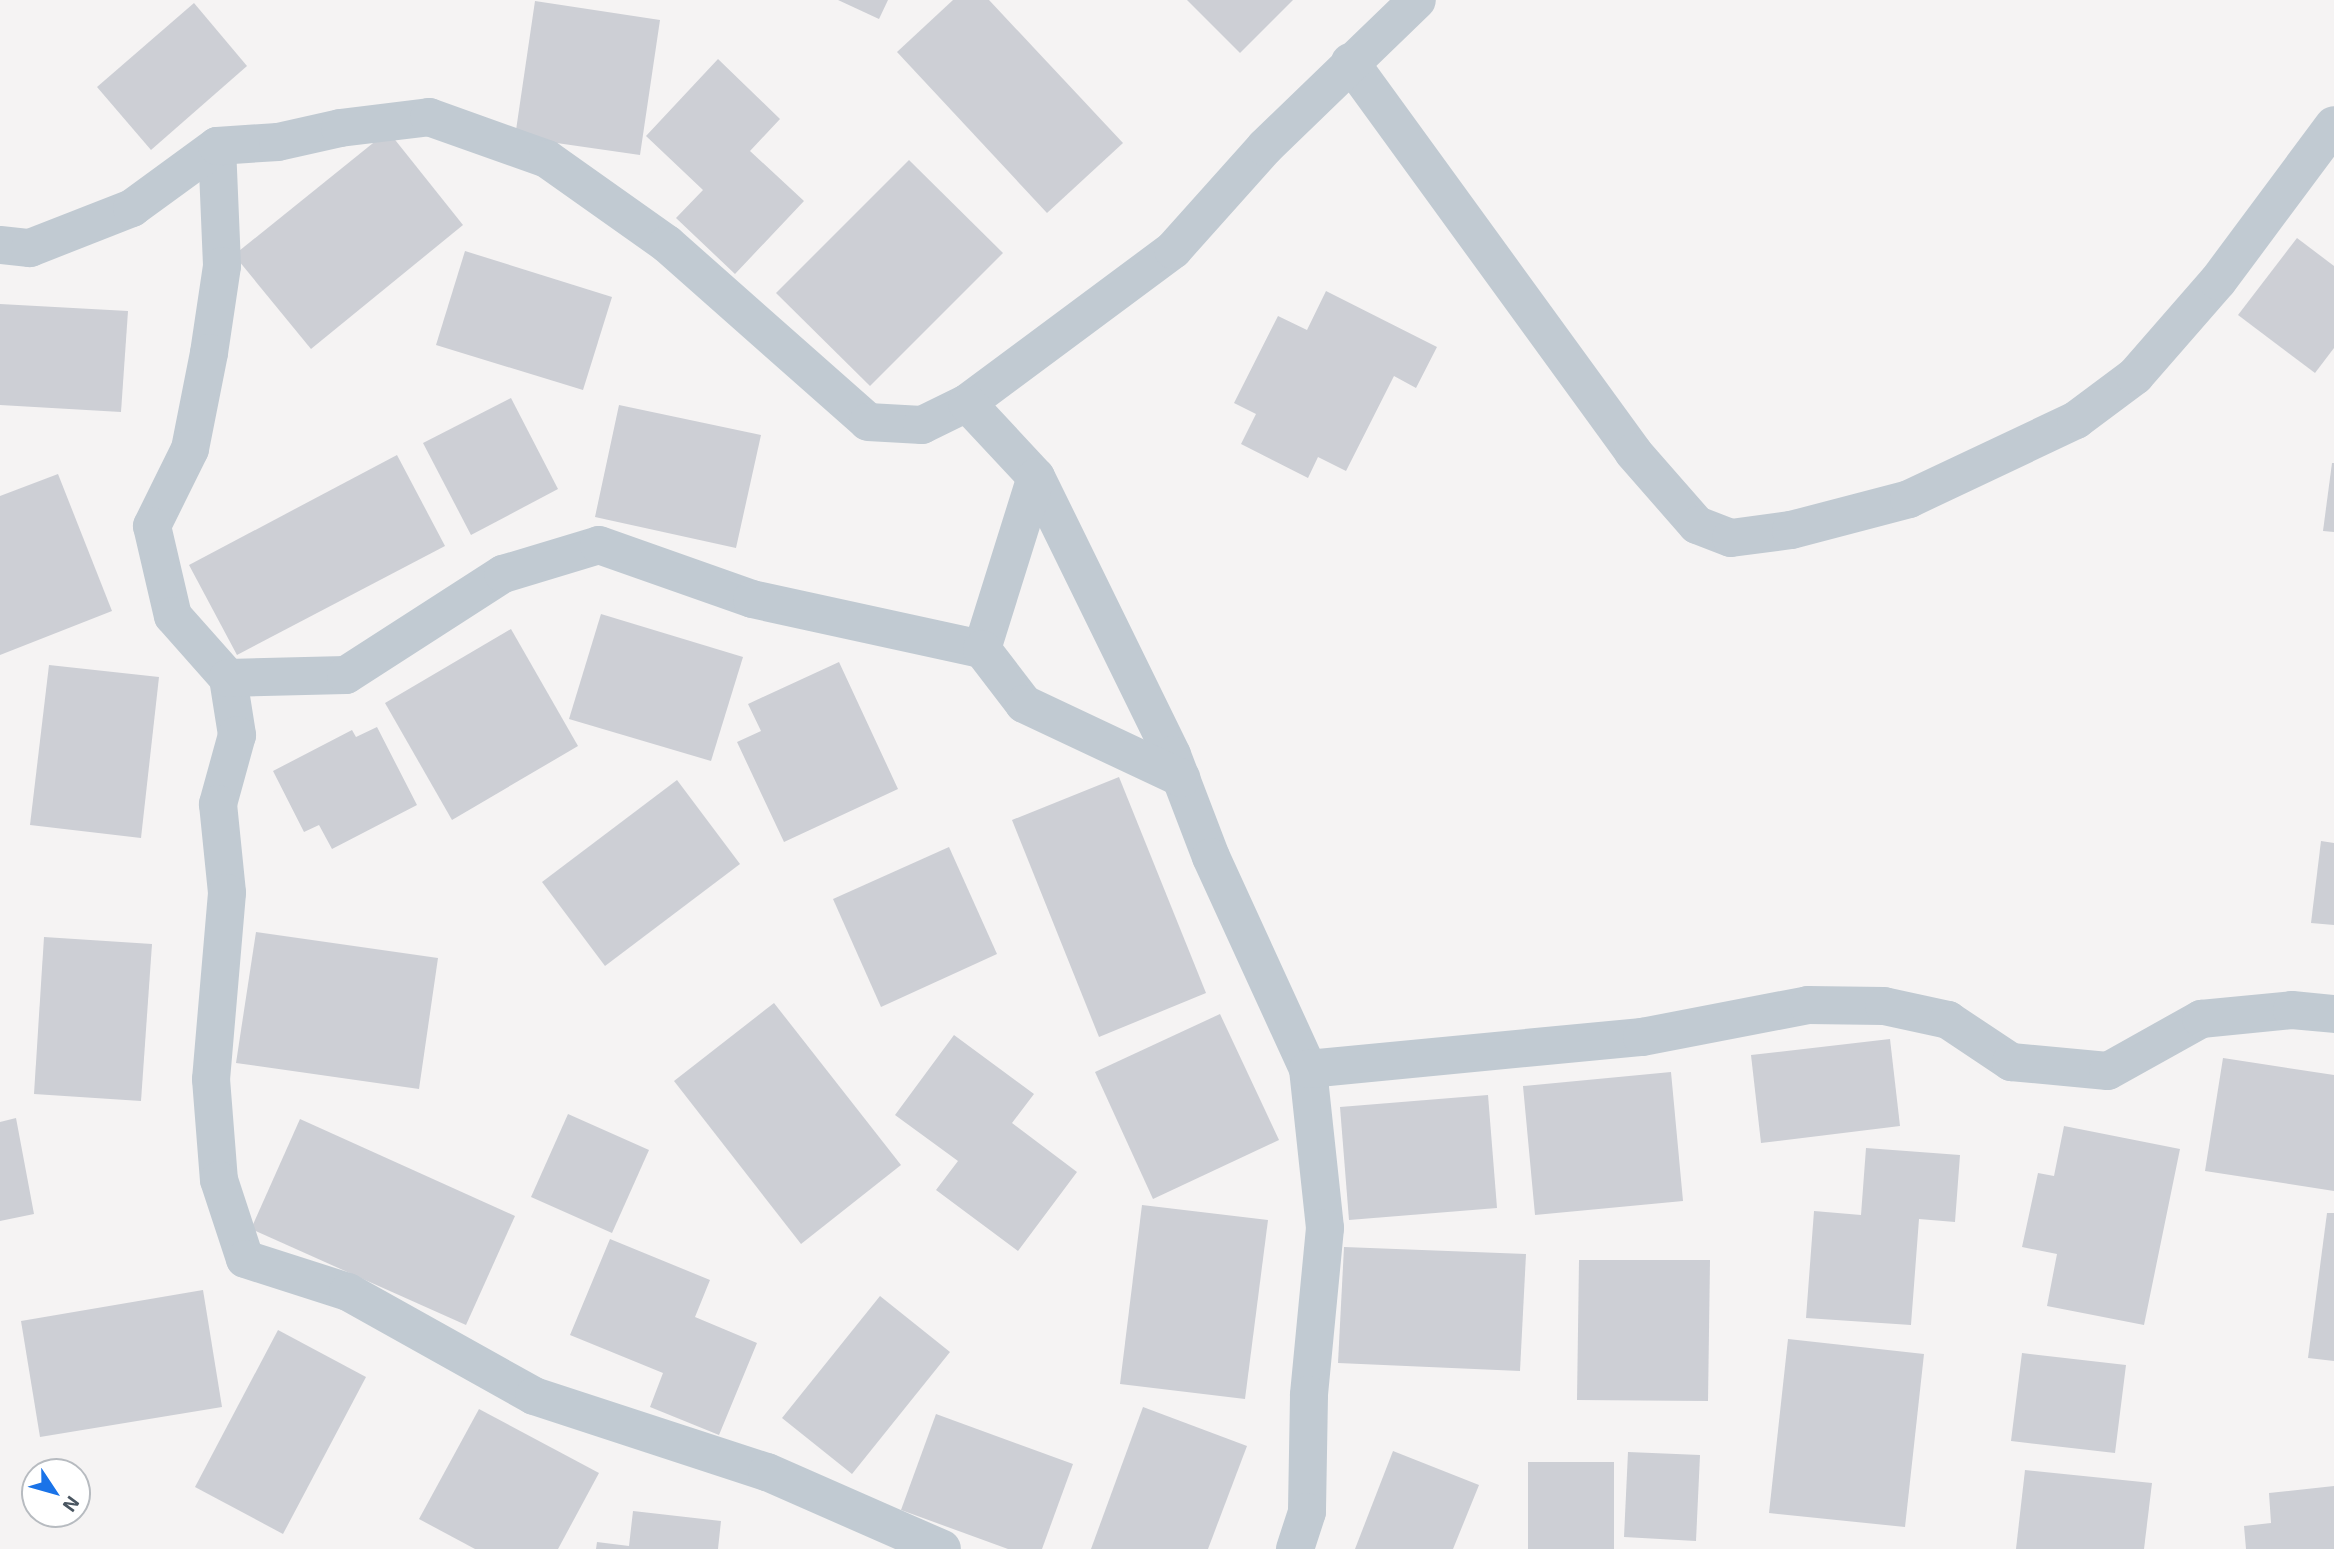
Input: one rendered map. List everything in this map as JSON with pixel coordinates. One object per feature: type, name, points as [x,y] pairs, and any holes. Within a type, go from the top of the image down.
[{"type":"street","points":[[0,245],[30,248],[132,208],[218,146],[278,142],[340,128],[429,117],[547,159],[667,244],[868,422],[922,425],[967,403],[1173,250],[1350,62],[1417,0]]},
{"type":"street","points":[[1350,62],[1633,452],[1696,525],[1731,538],[1791,530],[1909,499],[2076,420],[2136,376],[2218,281],[2334,125]]},
{"type":"street","points":[[218,146],[222,266],[209,353],[190,449],[152,526],[173,616],[228,678],[237,735],[218,804],[228,893],[211,1079],[219,1180],[245,1259],[348,1292],[534,1396],[767,1472],[942,1549]]},
{"type":"street","points":[[967,403],[1036,477],[1181,778],[1212,857],[1308,1069],[1325,1228],[1309,1395],[1307,1512],[1295,1549]]},
{"type":"street","points":[[982,649],[1036,477]]},
{"type":"street","points":[[228,678],[346,675],[503,574],[599,545],[752,599],[982,649],[1024,704],[1181,778]]},
{"type":"street","points":[[1308,1069],[1642,1037],[1808,1005],[1884,1006],[1948,1020],[2011,1062],[2108,1071],[2201,1019],[2292,1010],[2334,1014]]},
{"type":"building","points":[[838,0],[888,0],[879,19]]},
{"type":"building","points":[[953,0],[989,0],[1123,143],[1047,213],[897,52]]},
{"type":"building","points":[[1187,0],[1293,0],[1240,53]]},
{"type":"building","points":[[535,1],[660,20],[640,155],[515,137]]},
{"type":"building","points":[[194,3],[247,66],[151,150],[97,87]]},
{"type":"building","points":[[718,59],[780,119],[750,151],[804,201],[735,274],[676,218],[703,190],[646,136]]},
{"type":"building","points":[[388,131],[463,225],[311,349],[234,255]]},
{"type":"building","points":[[909,160],[1003,253],[870,386],[776,293]]},
{"type":"building","points":[[2297,238],[2334,266],[2334,348],[2315,373],[2238,315]]},
{"type":"building","points":[[465,251],[612,297],[583,390],[436,345]]},
{"type":"building","points":[[1326,291],[1437,347],[1416,388],[1394,376],[1346,471],[1318,457],[1308,478],[1241,444],[1256,414],[1234,403],[1278,316],[1307,330]]},
{"type":"building","points":[[0,304],[128,311],[121,412],[0,405]]},
{"type":"building","points":[[511,398],[558,489],[471,535],[423,443]]},
{"type":"building","points":[[619,405],[761,435],[736,548],[595,517]]},
{"type":"building","points":[[397,455],[445,546],[237,655],[189,565]]},
{"type":"building","points":[[2334,463],[2334,532],[2323,531]]},
{"type":"building","points":[[58,474],[112,611],[0,655],[0,496]]},
{"type":"building","points":[[601,614],[743,657],[711,761],[569,719]]},
{"type":"building","points":[[511,629],[578,746],[452,820],[385,703]]},
{"type":"building","points":[[839,662],[898,789],[784,842],[737,742],[761,731],[748,704]]},
{"type":"building","points":[[49,665],[159,677],[141,838],[30,825]]},
{"type":"building","points":[[377,727],[417,805],[332,849],[319,825],[304,832],[273,771],[352,730],[356,737]]},
{"type":"building","points":[[1119,777],[1206,993],[1099,1037],[1012,820]]},
{"type":"building","points":[[677,780],[740,864],[605,966],[542,882]]},
{"type":"building","points":[[2321,841],[2334,843],[2334,925],[2311,923]]},
{"type":"building","points":[[949,847],[997,954],[881,1007],[833,899]]},
{"type":"building","points":[[256,932],[438,958],[419,1089],[236,1063]]},
{"type":"building","points":[[44,937],[152,944],[141,1101],[34,1094]]},
{"type":"building","points":[[774,1003],[901,1165],[801,1244],[674,1081]]},
{"type":"building","points":[[1220,1014],[1279,1140],[1153,1199],[1095,1072]]},
{"type":"building","points":[[954,1035],[1034,1094],[1012,1123],[1077,1172],[1018,1251],[936,1190],[958,1161],[895,1115]]},
{"type":"building","points":[[1890,1039],[1900,1126],[1761,1143],[1751,1055]]},
{"type":"building","points":[[2223,1058],[2334,1075],[2334,1191],[2205,1171]]},
{"type":"building","points":[[1671,1072],[1683,1201],[1535,1215],[1523,1086]]},
{"type":"building","points":[[1488,1095],[1497,1208],[1349,1220],[1340,1107]]},
{"type":"building","points":[[568,1114],[649,1150],[612,1233],[531,1197]]},
{"type":"building","points":[[16,1118],[34,1214],[0,1221],[0,1122]]},
{"type":"building","points":[[300,1119],[515,1216],[466,1325],[251,1229]]},
{"type":"building","points":[[2064,1126],[2180,1149],[2144,1325],[2047,1306],[2057,1254],[2022,1247],[2038,1173],[2054,1176]]},
{"type":"building","points":[[1866,1148],[1960,1155],[1955,1222],[1919,1219],[1911,1325],[1806,1318],[1814,1211],[1861,1215]]},
{"type":"building","points":[[1142,1205],[1268,1220],[1245,1399],[1120,1384]]},
{"type":"building","points":[[2327,1213],[2334,1213],[2334,1361],[2308,1358]]},
{"type":"building","points":[[610,1239],[710,1280],[695,1317],[757,1343],[719,1435],[650,1407],[663,1373],[570,1335]]},
{"type":"building","points":[[1344,1247],[1526,1254],[1520,1371],[1338,1363]]},
{"type":"building","points":[[1579,1260],[1710,1260],[1708,1401],[1577,1400]]},
{"type":"building","points":[[203,1290],[222,1407],[40,1437],[21,1321]]},
{"type":"building","points":[[880,1296],[950,1352],[852,1474],[782,1418]]},
{"type":"building","points":[[278,1330],[366,1377],[283,1534],[195,1487]]},
{"type":"building","points":[[1788,1339],[1924,1354],[1905,1527],[1769,1513]]},
{"type":"building","points":[[2022,1353],[2126,1365],[2115,1453],[2011,1441]]},
{"type":"building","points":[[1143,1407],[1247,1446],[1208,1549],[1091,1549]]},
{"type":"building","points":[[479,1409],[599,1473],[558,1549],[475,1549],[419,1519]]},
{"type":"building","points":[[936,1414],[1073,1464],[1042,1549],[1008,1549],[901,1510]]},
{"type":"building","points":[[1393,1451],[1479,1485],[1453,1549],[1355,1549]]},
{"type":"building","points":[[1628,1452],[1700,1455],[1696,1541],[1624,1537]]},
{"type":"building","points":[[1528,1462],[1614,1462],[1614,1549],[1528,1549]]},
{"type":"building","points":[[2025,1470],[2152,1483],[2144,1549],[2016,1549]]},
{"type":"building","points":[[2334,1486],[2334,1549],[2246,1549],[2244,1526],[2271,1523],[2269,1493]]},
{"type":"building","points":[[633,1511],[721,1521],[718,1549],[596,1549],[597,1542],[629,1546]]}]
